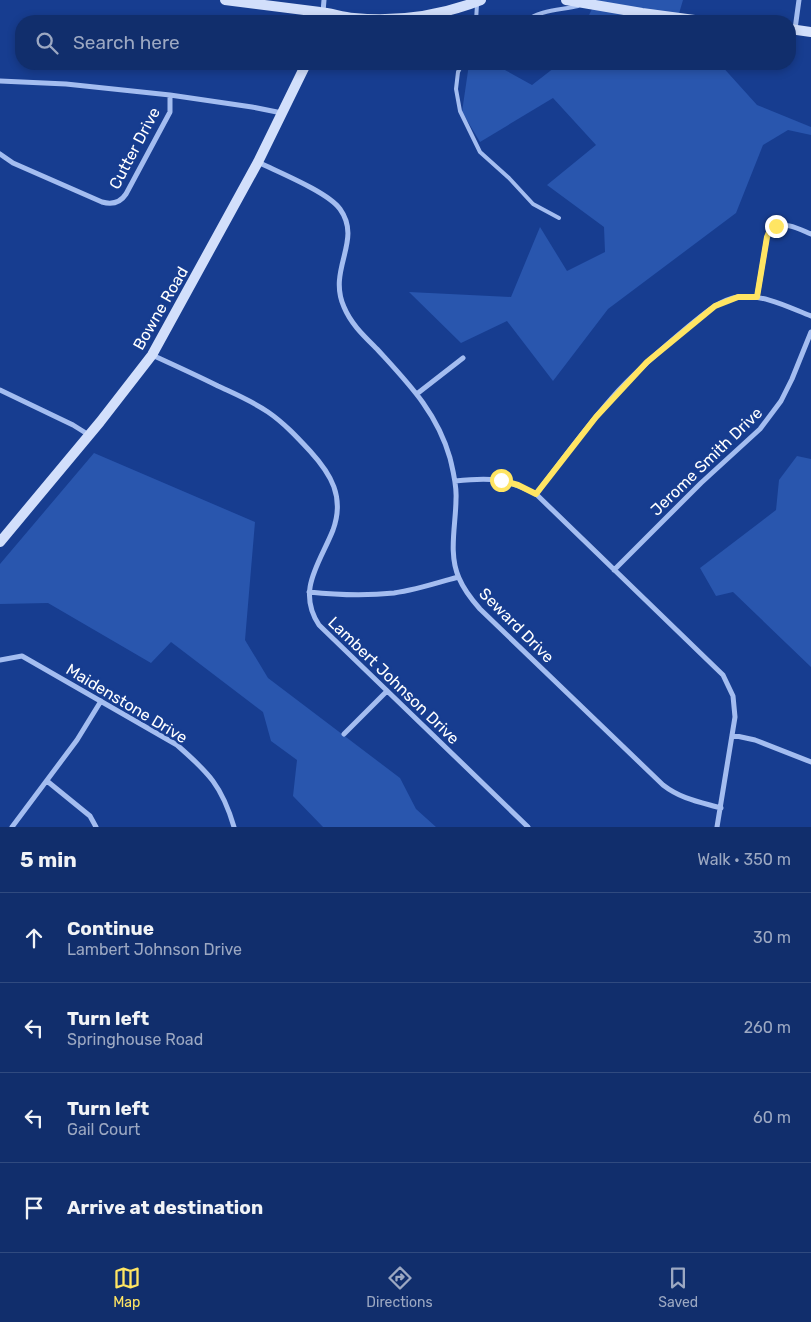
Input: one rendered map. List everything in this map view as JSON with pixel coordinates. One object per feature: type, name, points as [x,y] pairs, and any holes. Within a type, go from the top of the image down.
[{"type":"street","points":[[225,0],[311,15]]},
{"type":"street","points":[[323,15],[324,0]]},
{"type":"street","points":[[566,0],[661,15]]},
{"type":"street","points":[[795,15],[799,0]]},
{"type":"street","points":[[430,15],[479,1]]},
{"type":"street","points":[[796,30],[811,32]]},
{"type":"street","name":"Bowne Road","points":[[0,541],[152,355],[258,162],[303,70]]},
{"type":"street","points":[[0,81],[66,84],[170,95],[282,113]]},
{"type":"street","name":"Cutter Drive","points":[[0,154],[13,163],[102,202],[109,204],[116,202],[126,194],[170,112],[170,95]]},
{"type":"street","name":"Seward Drive","points":[[258,162],[325,195],[340,210],[346,221],[348,242],[339,276],[339,291],[342,304],[354,324],[418,393],[442,435],[456,481],[453,549],[458,577],[468,594],[480,609],[663,785],[691,801],[721,808]]},
{"type":"street","points":[[757,297],[767,237],[772,228],[780,225],[791,226],[811,234]]},
{"type":"street","points":[[536,494],[620,389],[666,346],[715,306],[738,297],[757,297],[811,316]]},
{"type":"street","name":"Jerome Smith Drive","points":[[614,570],[688,495],[760,429],[784,394],[811,332]]},
{"type":"street","name":"Lambert Johnson Drive","points":[[152,355],[242,397],[268,412],[292,432],[326,469],[336,495],[337,514],[333,529],[310,579],[309,603],[319,625],[528,827]]},
{"type":"street","points":[[418,393],[463,358]]},
{"type":"street","points":[[0,390],[89,434]]},
{"type":"street","points":[[456,481],[482,478],[501,480],[518,485],[536,494],[723,675],[731,690],[735,704],[735,717],[717,827]]},
{"type":"street","points":[[309,592],[367,595],[395,593],[458,577]]},
{"type":"street","name":"Maidenstone Drive","points":[[0,660],[22,656],[177,745],[200,764],[216,782],[229,810],[234,827]]},
{"type":"street","points":[[344,734],[387,691]]},
{"type":"street","points":[[12,827],[78,740],[101,701]]},
{"type":"street","points":[[732,734],[754,740],[811,762]]},
{"type":"street","points":[[47,781],[90,816],[96,827]]},
{"type":"lane","points":[[477,15],[479,1]]},
{"type":"lane","points":[[537,15],[587,4]]},
{"type":"lane","points":[[459,70],[456,89],[460,111],[480,152],[509,178],[533,204],[559,218]]},
{"type":"shaded area","points":[[595,0],[683,0],[679,15],[589,15]]},
{"type":"shaded area","points":[[468,70],[505,70],[532,85],[551,70],[725,70],[757,105],[811,127],[811,135],[788,130],[763,145],[736,213],[608,309],[553,381],[507,321],[461,343],[409,292],[511,297],[540,227],[567,271],[605,252],[604,227],[547,185],[596,145],[553,98],[480,142],[462,112]]},
{"type":"shaded area","points":[[94,453],[255,522],[245,640],[268,678],[400,778],[416,809],[436,827],[323,827],[293,796],[297,760],[271,741],[263,712],[171,642],[151,663],[48,603],[0,604],[0,564]]},
{"type":"shaded area","points":[[797,456],[811,459],[811,667],[733,592],[716,596],[700,568],[776,510],[779,480]]},
{"type":"route","points":[[501,480],[518,485],[536,494],[596,417],[647,362],[715,306],[738,297],[757,297],[767,237],[772,228],[776,226]]}]
